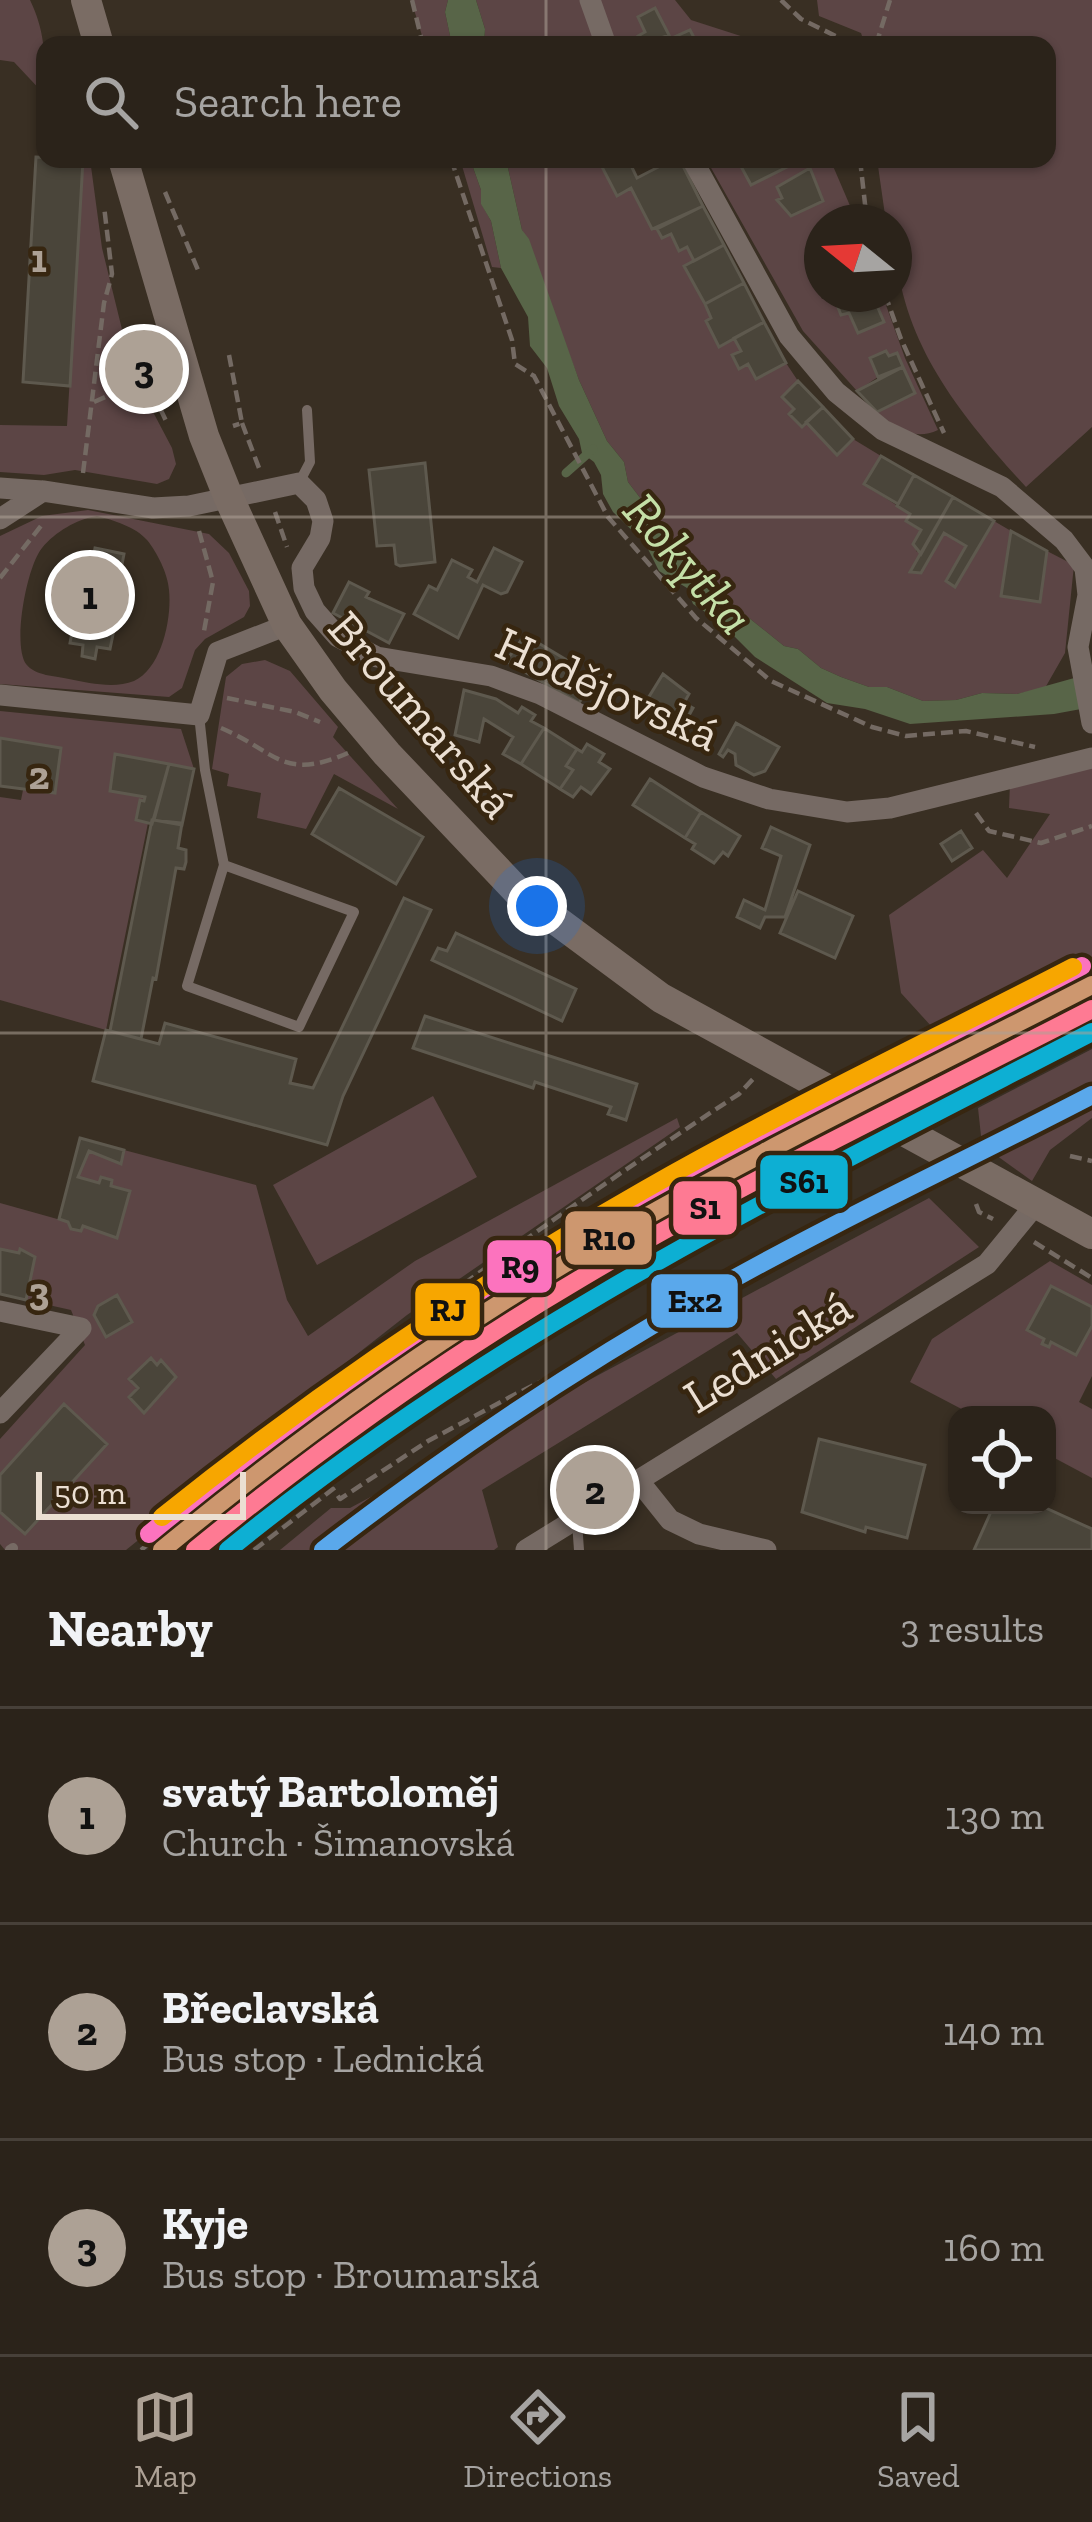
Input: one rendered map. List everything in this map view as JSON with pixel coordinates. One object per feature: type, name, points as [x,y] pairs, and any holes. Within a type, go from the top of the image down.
[{"type":"street","points":[[86,0],[96,36]]},
{"type":"street","points":[[590,0],[603,36]]},
{"type":"street","name":"Broumarská","points":[[126,168],[204,436],[228,496],[286,625],[387,754],[518,892],[661,998],[761,1066],[936,1147],[1092,1234]]},
{"type":"street","points":[[697,168],[789,336],[836,392],[884,430],[1002,488],[1064,540],[1085,568],[1089,615],[1079,633],[1092,721]]},
{"type":"street","points":[[0,488],[153,508],[189,506],[299,483]]},
{"type":"street","name":"Hodějovská","points":[[299,483],[316,500],[323,520],[320,538],[302,568],[304,588],[326,628],[377,657],[491,676],[540,694],[703,777],[769,799],[847,812],[890,808],[1092,758]]},
{"type":"street","points":[[0,518],[50,492]]},
{"type":"street","points":[[0,695],[199,715],[218,652],[286,625]]},
{"type":"street","name":"Lednická","points":[[526,1550],[987,1264],[1036,1204]]},
{"type":"street","points":[[0,1311],[81,1328],[0,1413]]},
{"type":"street","points":[[638,1480],[670,1520],[699,1534],[766,1550]]},
{"type":"lane","points":[[299,483],[310,462],[307,410]]},
{"type":"lane","points":[[199,715],[224,865],[187,986],[299,1028],[353,912],[224,865]]},
{"type":"lane","points":[[577,1518],[578,1550]]},
{"type":"path","points":[[412,0],[421,36]]},
{"type":"path","points":[[781,0],[801,19],[836,36]]},
{"type":"path","points":[[879,36],[890,0]]},
{"type":"path","points":[[454,168],[512,340],[515,364],[534,376],[608,518],[696,618],[771,681],[845,718],[906,736],[966,731],[1038,747]]},
{"type":"path","points":[[861,168],[865,204]]},
{"type":"path","points":[[162,184],[198,270]]},
{"type":"path","points":[[0,578],[41,525],[52,518],[50,492],[61,472],[84,473],[104,303],[112,274],[102,193]]},
{"type":"path","points":[[892,312],[954,461]]},
{"type":"path","points":[[93,402],[146,379],[170,430]]},
{"type":"path","points":[[199,715],[286,764],[309,765],[353,750]]},
{"type":"path","points":[[959,789],[989,831],[1041,843],[1092,826]]},
{"type":"path","points":[[141,1550],[279,1441],[272,1429],[431,1304],[574,1202],[739,1094],[761,1066]]},
{"type":"path","points":[[1070,1156],[1092,1161]]},
{"type":"path","points":[[254,1550],[332,1489],[340,1499],[428,1442],[510,1397],[945,1179]]},
{"type":"shaded area","points":[[0,0],[30,0],[42,36],[36,36],[36,85],[14,62],[0,60]]},
{"type":"shaded area","points":[[411,0],[448,0],[445,12],[450,36],[422,36]]},
{"type":"shaded area","points":[[476,0],[581,0],[595,36],[485,36]]},
{"type":"shaded area","points":[[597,0],[675,0],[691,20],[741,36],[693,36],[690,30],[667,36],[655,8],[638,17],[645,32],[639,36],[612,36]]},
{"type":"shaded area","points":[[817,0],[1092,0],[1092,427],[1026,487],[953,398],[917,334],[909,312],[912,204],[883,204],[878,168],[1056,168],[1056,36],[861,33],[819,16]]},
{"type":"shaded area","points":[[82,168],[91,168],[102,248],[133,374],[176,464],[169,479],[157,484],[75,470],[44,475],[0,472],[0,425],[67,426]]},
{"type":"shaded area","points":[[463,168],[473,168],[481,203],[491,221],[501,268],[492,267]]},
{"type":"shaded area","points":[[508,168],[602,168],[617,195],[631,188],[652,229],[662,238],[671,234],[679,250],[687,247],[694,261],[685,267],[711,318],[706,322],[719,347],[734,338],[741,351],[732,356],[739,368],[748,364],[756,379],[786,363],[798,381],[783,397],[801,426],[806,422],[836,455],[853,439],[881,456],[864,484],[910,514],[906,522],[921,530],[916,551],[921,554],[911,572],[921,572],[944,533],[966,546],[946,581],[955,586],[994,521],[1011,531],[1002,596],[1039,602],[1047,551],[1074,565],[1065,653],[1045,688],[923,701],[887,687],[869,687],[821,668],[798,649],[784,646],[718,593],[713,578],[680,550],[628,482],[624,462],[607,441],[579,380],[522,230]]},
{"type":"shaded area","points":[[711,168],[742,168],[751,184],[785,168],[810,168],[778,186],[782,198],[777,201],[791,216],[804,210],[804,312],[849,313],[858,332],[883,322],[879,312],[888,312],[938,430],[913,434],[877,412],[914,393],[897,353],[889,356],[886,351],[870,358],[878,377],[857,391],[803,331]]},
{"type":"shaded area","points":[[810,168],[834,168],[849,204],[816,204],[822,201]]},
{"type":"shaded area","points":[[88,510],[209,534],[229,553],[249,591],[250,606],[244,617],[195,650],[182,688],[169,697],[0,684],[0,536],[42,516]],"holes":[[[97,516],[142,535],[155,551],[169,590],[169,614],[158,654],[144,675],[118,685],[35,671],[26,664],[20,640],[23,605],[36,557],[67,527]]]},
{"type":"shaded area","points":[[265,660],[290,671],[338,727],[333,737],[398,809],[334,774],[306,829],[257,818],[261,793],[227,786],[229,774],[212,769],[226,677],[242,664]]},
{"type":"shaded area","points":[[0,711],[181,729],[194,769],[115,755],[110,791],[145,797],[136,819],[148,823],[106,1030],[0,1000],[0,797],[21,800],[23,790],[54,794],[61,749],[0,738]]},
{"type":"shaded area","points":[[1092,766],[1092,959],[942,1038],[901,993],[889,915],[983,850],[1007,878],[1050,814],[1009,808],[1010,783]]},
{"type":"shaded area","points":[[1092,1049],[1092,1118],[1050,1150],[1032,1181],[982,1145],[978,1108]]},
{"type":"shaded area","points":[[433,1096],[477,1177],[317,1265],[273,1185]]},
{"type":"shaded area","points":[[677,1118],[680,1127],[407,1315],[264,1427],[269,1435],[126,1550],[5,1550],[0,1544],[0,1512],[25,1534],[107,1444],[64,1405],[0,1475],[0,1439],[85,1345],[71,1310],[26,1300],[35,1257],[21,1249],[19,1253],[0,1249],[0,1203],[68,1222],[71,1228],[83,1226],[117,1238],[130,1192],[111,1186],[112,1180],[101,1177],[99,1183],[78,1177],[89,1151],[121,1163],[124,1150],[256,1185],[287,1300],[308,1336],[415,1261]],"holes":[[[150,1359],[157,1365],[160,1361],[172,1382],[144,1413],[129,1397],[138,1388],[129,1378]]]},
{"type":"shaded area","points":[[929,1198],[979,1247],[776,1379],[737,1333],[482,1490],[498,1547],[494,1550],[280,1550],[331,1508],[350,1508]]},
{"type":"shaded area","points":[[1050,1261],[1092,1285],[1092,1307],[1051,1286],[1027,1329],[1049,1347],[1051,1342],[1092,1326],[1092,1376],[1079,1402],[1092,1409],[1092,1478],[1056,1459],[1056,1406],[956,1406],[910,1382],[932,1339]]},
{"type":"water","points":[[448,0],[476,0],[485,36],[450,36],[445,12]]},
{"type":"water","name":"Rokytka","points":[[473,168],[508,168],[522,230],[607,441],[624,462],[628,482],[680,550],[713,579],[718,593],[784,646],[798,649],[821,668],[869,687],[887,687],[923,701],[956,700],[982,693],[1017,694],[1092,673],[1092,707],[910,724],[827,703],[755,657],[719,621],[693,604],[687,588],[659,571],[645,543],[613,512],[603,494],[601,475],[582,453],[547,368],[530,346],[528,317],[501,268]]},
{"type":"building","points":[[655,8],[669,35],[638,36],[645,32],[638,17]]},
{"type":"building","points":[[36,157],[36,168],[83,168],[70,386],[23,382]]},
{"type":"building","points":[[603,168],[632,168],[637,178],[656,168],[684,168],[703,206],[652,229],[631,188],[617,196]]},
{"type":"building","points":[[742,168],[785,168],[751,185]]},
{"type":"building","points":[[810,168],[823,201],[804,204],[804,210],[791,216],[777,200],[782,198],[777,187]]},
{"type":"building","points":[[703,206],[724,245],[694,261],[687,247],[679,251],[671,234],[662,238],[657,229]]},
{"type":"building","points":[[724,245],[744,283],[705,304],[684,266]]},
{"type":"building","points":[[744,283],[764,322],[719,347],[706,321],[711,318],[705,304]]},
{"type":"building","points":[[840,312],[880,312],[884,322],[858,333],[849,313]]},
{"type":"building","points":[[764,322],[786,363],[756,379],[748,364],[739,369],[732,355],[741,351],[734,338]]},
{"type":"building","points":[[886,351],[889,356],[897,353],[903,367],[878,377],[870,358]]},
{"type":"building","points":[[903,367],[915,393],[877,412],[857,391]]},
{"type":"building","points":[[798,381],[823,407],[802,427],[789,414],[794,409],[782,397]]},
{"type":"building","points":[[823,407],[853,439],[837,455],[806,422]]},
{"type":"building","points":[[881,456],[914,475],[898,504],[864,484]]},
{"type":"building","points":[[425,463],[435,562],[400,566],[394,545],[377,546],[369,470]]},
{"type":"building","points":[[914,475],[953,497],[921,554],[913,544],[921,530],[906,521],[910,514],[897,506]]},
{"type":"building","points":[[953,497],[994,521],[955,587],[946,581],[966,546],[944,533],[921,573],[910,572]]},
{"type":"building","points":[[1011,531],[1047,551],[1040,602],[1001,596]]},
{"type":"building","points":[[95,548],[124,554],[119,580],[124,581],[110,649],[97,647],[95,659],[82,656],[83,645],[70,643],[76,610],[56,606],[61,579],[82,583],[84,573],[90,574]]},
{"type":"building","points":[[494,548],[522,562],[507,592],[483,585],[458,638],[414,614],[429,586],[437,590],[452,560],[472,570],[468,577],[477,582]]},
{"type":"building","points":[[349,582],[369,592],[366,597],[404,614],[389,643],[333,613]]},
{"type":"building","points":[[525,635],[570,662],[565,670],[590,685],[579,703],[506,661]]},
{"type":"building","points":[[663,674],[689,694],[684,703],[693,708],[681,730],[642,708]]},
{"type":"building","points":[[464,690],[496,699],[518,713],[522,707],[535,715],[531,721],[544,728],[521,764],[503,754],[513,737],[484,719],[479,742],[455,735]]},
{"type":"building","points":[[736,723],[779,747],[765,771],[754,775],[736,765],[735,754],[728,750],[723,757],[719,754]]},
{"type":"building","points":[[544,728],[577,749],[566,766],[573,770],[560,789],[521,764]]},
{"type":"building","points":[[0,738],[61,748],[55,793],[0,786]]},
{"type":"building","points":[[587,744],[604,754],[599,762],[610,769],[591,794],[581,787],[573,797],[560,789],[573,770],[566,766],[577,749],[582,752]]},
{"type":"building","points":[[115,754],[169,764],[152,824],[136,820],[145,797],[110,791]]},
{"type":"building","points":[[169,764],[194,769],[182,825],[154,820]]},
{"type":"building","points":[[650,779],[701,812],[685,838],[633,805]]},
{"type":"building","points":[[339,788],[423,837],[396,884],[312,834]]},
{"type":"building","points":[[701,812],[740,836],[728,856],[723,852],[714,863],[692,849],[695,844],[685,838]]},
{"type":"building","points":[[152,820],[182,823],[178,848],[186,850],[186,862],[184,869],[176,868],[141,1039],[110,1031]]},
{"type":"building","points":[[771,827],[810,845],[785,917],[765,917],[760,928],[737,917],[744,900],[765,910],[781,856],[762,848]]},
{"type":"building","points":[[961,831],[972,848],[952,861],[941,844]]},
{"type":"building","points":[[798,891],[853,916],[835,958],[780,933]]},
{"type":"building","points":[[404,898],[431,910],[343,1096],[327,1145],[93,1081],[106,1030],[159,1044],[165,1023],[296,1059],[290,1083],[313,1088]]},
{"type":"building","points":[[456,933],[576,989],[562,1021],[432,960],[438,948],[447,951]]},
{"type":"building","points":[[425,1016],[637,1084],[626,1120],[608,1114],[611,1107],[535,1082],[533,1088],[413,1048]]},
{"type":"building","points":[[80,1138],[124,1150],[121,1164],[89,1151],[78,1177],[99,1183],[101,1177],[112,1180],[111,1186],[130,1191],[117,1238],[83,1226],[81,1231],[71,1229],[59,1219]]},
{"type":"building","points":[[0,1249],[19,1253],[20,1249],[35,1257],[26,1300],[0,1294]]},
{"type":"building","points":[[1051,1286],[1092,1307],[1092,1326],[1076,1355],[1051,1342],[1049,1347],[1042,1344],[1044,1339],[1027,1330]]},
{"type":"building","points":[[117,1295],[132,1322],[106,1337],[94,1315],[98,1306]]},
{"type":"building","points":[[151,1358],[157,1365],[161,1360],[176,1377],[144,1413],[129,1397],[138,1388],[129,1379]]},
{"type":"building","points":[[64,1404],[107,1444],[25,1534],[0,1512],[0,1475]]},
{"type":"building","points":[[819,1439],[925,1465],[907,1538],[866,1527],[865,1532],[802,1512]]},
{"type":"building","points":[[1056,1513],[1092,1529],[1092,1550],[974,1550],[990,1514]]},
{"type":"waterway","points":[[566,473],[593,449]]},
{"type":"transit line","name":"R9","points":[[149,1534],[348,1381],[558,1243],[752,1135],[1082,966]]},
{"type":"transit line","name":"RJ","points":[[162,1517],[396,1344],[518,1264],[750,1132],[1073,967]]},
{"type":"transit line","name":"R10","points":[[162,1550],[360,1398],[569,1261],[763,1153],[1092,985]]},
{"type":"transit line","name":"S1","points":[[195,1550],[384,1406],[583,1277],[772,1172],[1092,1009]]},
{"type":"transit line","name":"S61","points":[[228,1550],[330,1471],[539,1332],[755,1208],[1092,1032]]},
{"type":"transit line","name":"Ex2","points":[[323,1550],[512,1414],[660,1321],[805,1241],[1092,1095]]},
{"type":"place","name":"Kyje","points":[[144,369]]},
{"type":"place","name":"svatý Bartoloměj","points":[[90,595]]},
{"type":"place","name":"Břeclavská","points":[[595,1490]]}]
